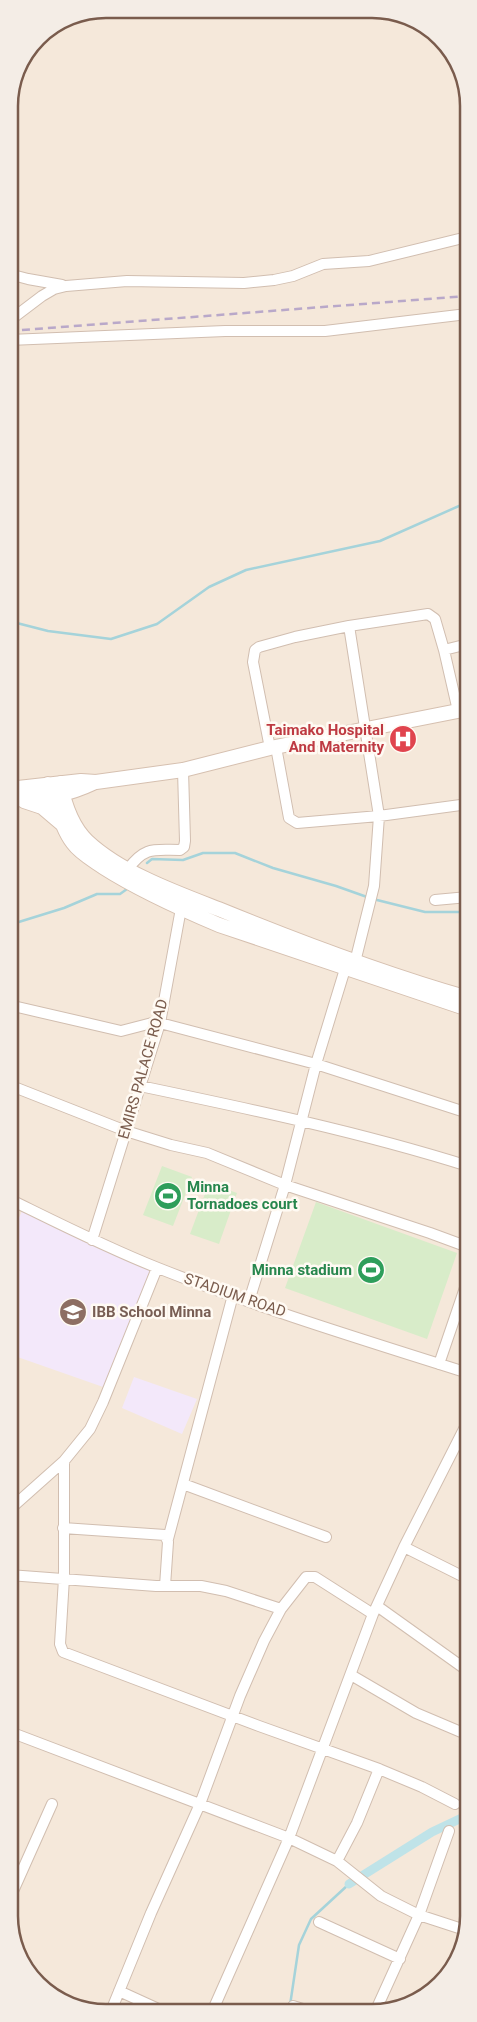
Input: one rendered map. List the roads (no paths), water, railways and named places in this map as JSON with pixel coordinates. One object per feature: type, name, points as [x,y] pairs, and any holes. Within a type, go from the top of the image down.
[{"type":"street","points":[[18,313],[54,289],[66,286],[127,281],[244,283],[274,280],[301,273],[323,264],[369,261],[460,239]]},
{"type":"street","points":[[18,276],[66,286]]},
{"type":"street","points":[[18,340],[225,331],[325,331],[460,315]]},
{"type":"street","points":[[460,699],[435,619],[428,614],[349,626],[295,637],[259,647],[255,650],[253,662],[289,818],[302,823],[379,816],[460,805]]},
{"type":"street","points":[[249,1301],[285,1185],[316,1064],[350,965],[374,886],[379,816],[349,626]]},
{"type":"street","points":[[444,650],[460,646]]},
{"type":"street","points":[[18,795],[56,789],[76,791],[96,782],[183,770],[273,748],[460,711]]},
{"type":"street","points":[[128,868],[142,853],[152,850],[180,850],[184,847],[183,770]]},
{"type":"street","points":[[56,789],[85,839],[111,860],[166,888],[182,902]]},
{"type":"street","points":[[56,789],[63,825],[73,844],[95,862],[126,882],[293,940],[350,965],[460,1006]]},
{"type":"street","points":[[18,798],[42,807],[63,825]]},
{"type":"street","points":[[435,900],[460,898]]},
{"type":"street","name":"EMIRS PALACE ROAD","points":[[92,1240],[160,1023],[182,902]]},
{"type":"street","points":[[350,965],[460,996]]},
{"type":"street","points":[[18,1007],[121,1031],[152,1023],[160,1023],[316,1064],[459,1110]]},
{"type":"street","points":[[140,1086],[302,1120],[403,1145],[459,1163]]},
{"type":"street","points":[[18,1089],[126,1131],[171,1145],[207,1153],[285,1185],[406,1224],[459,1244]]},
{"type":"street","name":"STADIUM ROAD","points":[[18,1203],[92,1240],[157,1268],[233,1296],[459,1370]]},
{"type":"street","points":[[18,1503],[64,1461],[90,1429],[103,1402],[157,1268]]},
{"type":"street","points":[[165,1586],[168,1539],[233,1296]]},
{"type":"street","points":[[439,1364],[459,1304]]},
{"type":"street","points":[[216,2004],[289,1838],[375,1610],[404,1547],[459,1438]]},
{"type":"street","points":[[64,1461],[64,1578],[60,1644],[62,1652],[323,1750],[379,1769],[422,1786],[455,1804]]},
{"type":"street","points":[[183,1484],[326,1537]]},
{"type":"street","points":[[63,1528],[160,1534],[165,1535],[168,1539]]},
{"type":"street","points":[[404,1547],[459,1574]]},
{"type":"street","points":[[18,1575],[165,1586],[201,1586],[226,1591],[281,1609]]},
{"type":"street","points":[[114,2004],[151,1913],[200,1804],[264,1641],[281,1609],[306,1577],[314,1578],[375,1610],[459,1665]]},
{"type":"street","points":[[351,1676],[416,1713],[459,1731]]},
{"type":"street","points":[[18,1735],[289,1838],[337,1861],[366,1886],[382,1896],[419,1914],[458,1928]]},
{"type":"street","points":[[337,1861],[357,1823],[379,1769]]},
{"type":"street","points":[[18,1880],[52,1804]]},
{"type":"street","points":[[379,2004],[419,1914],[449,1831]]},
{"type":"street","points":[[319,1922],[400,1959]]},
{"type":"street","points":[[119,1991],[147,2004]]},
{"type":"waterway","points":[[18,623],[48,631],[111,639],[157,624],[209,587],[246,570],[380,541],[460,506]]},
{"type":"waterway","points":[[147,863],[152,859],[183,860],[203,853],[235,853],[273,868],[367,897]]},
{"type":"waterway","points":[[18,922],[64,908],[97,894],[120,894],[127,889]]},
{"type":"waterway","points":[[373,899],[425,912],[460,912]]},
{"type":"waterway","points":[[349,1884],[432,1832],[459,1819]]},
{"type":"waterway","points":[[290,2004],[299,1945],[311,1919],[349,1884]]},
{"type":"railway","points":[[18,330],[460,297]]},
{"type":"place","name":"Taimako Hospital And Maternity","points":[[403,739]]},
{"type":"place","name":"Minna Tornadoes court","points":[[168,1196]]},
{"type":"place","name":"Minna stadium","points":[[371,1270]]},
{"type":"place","name":"IBB School Minna","points":[[73,1312]]}]
